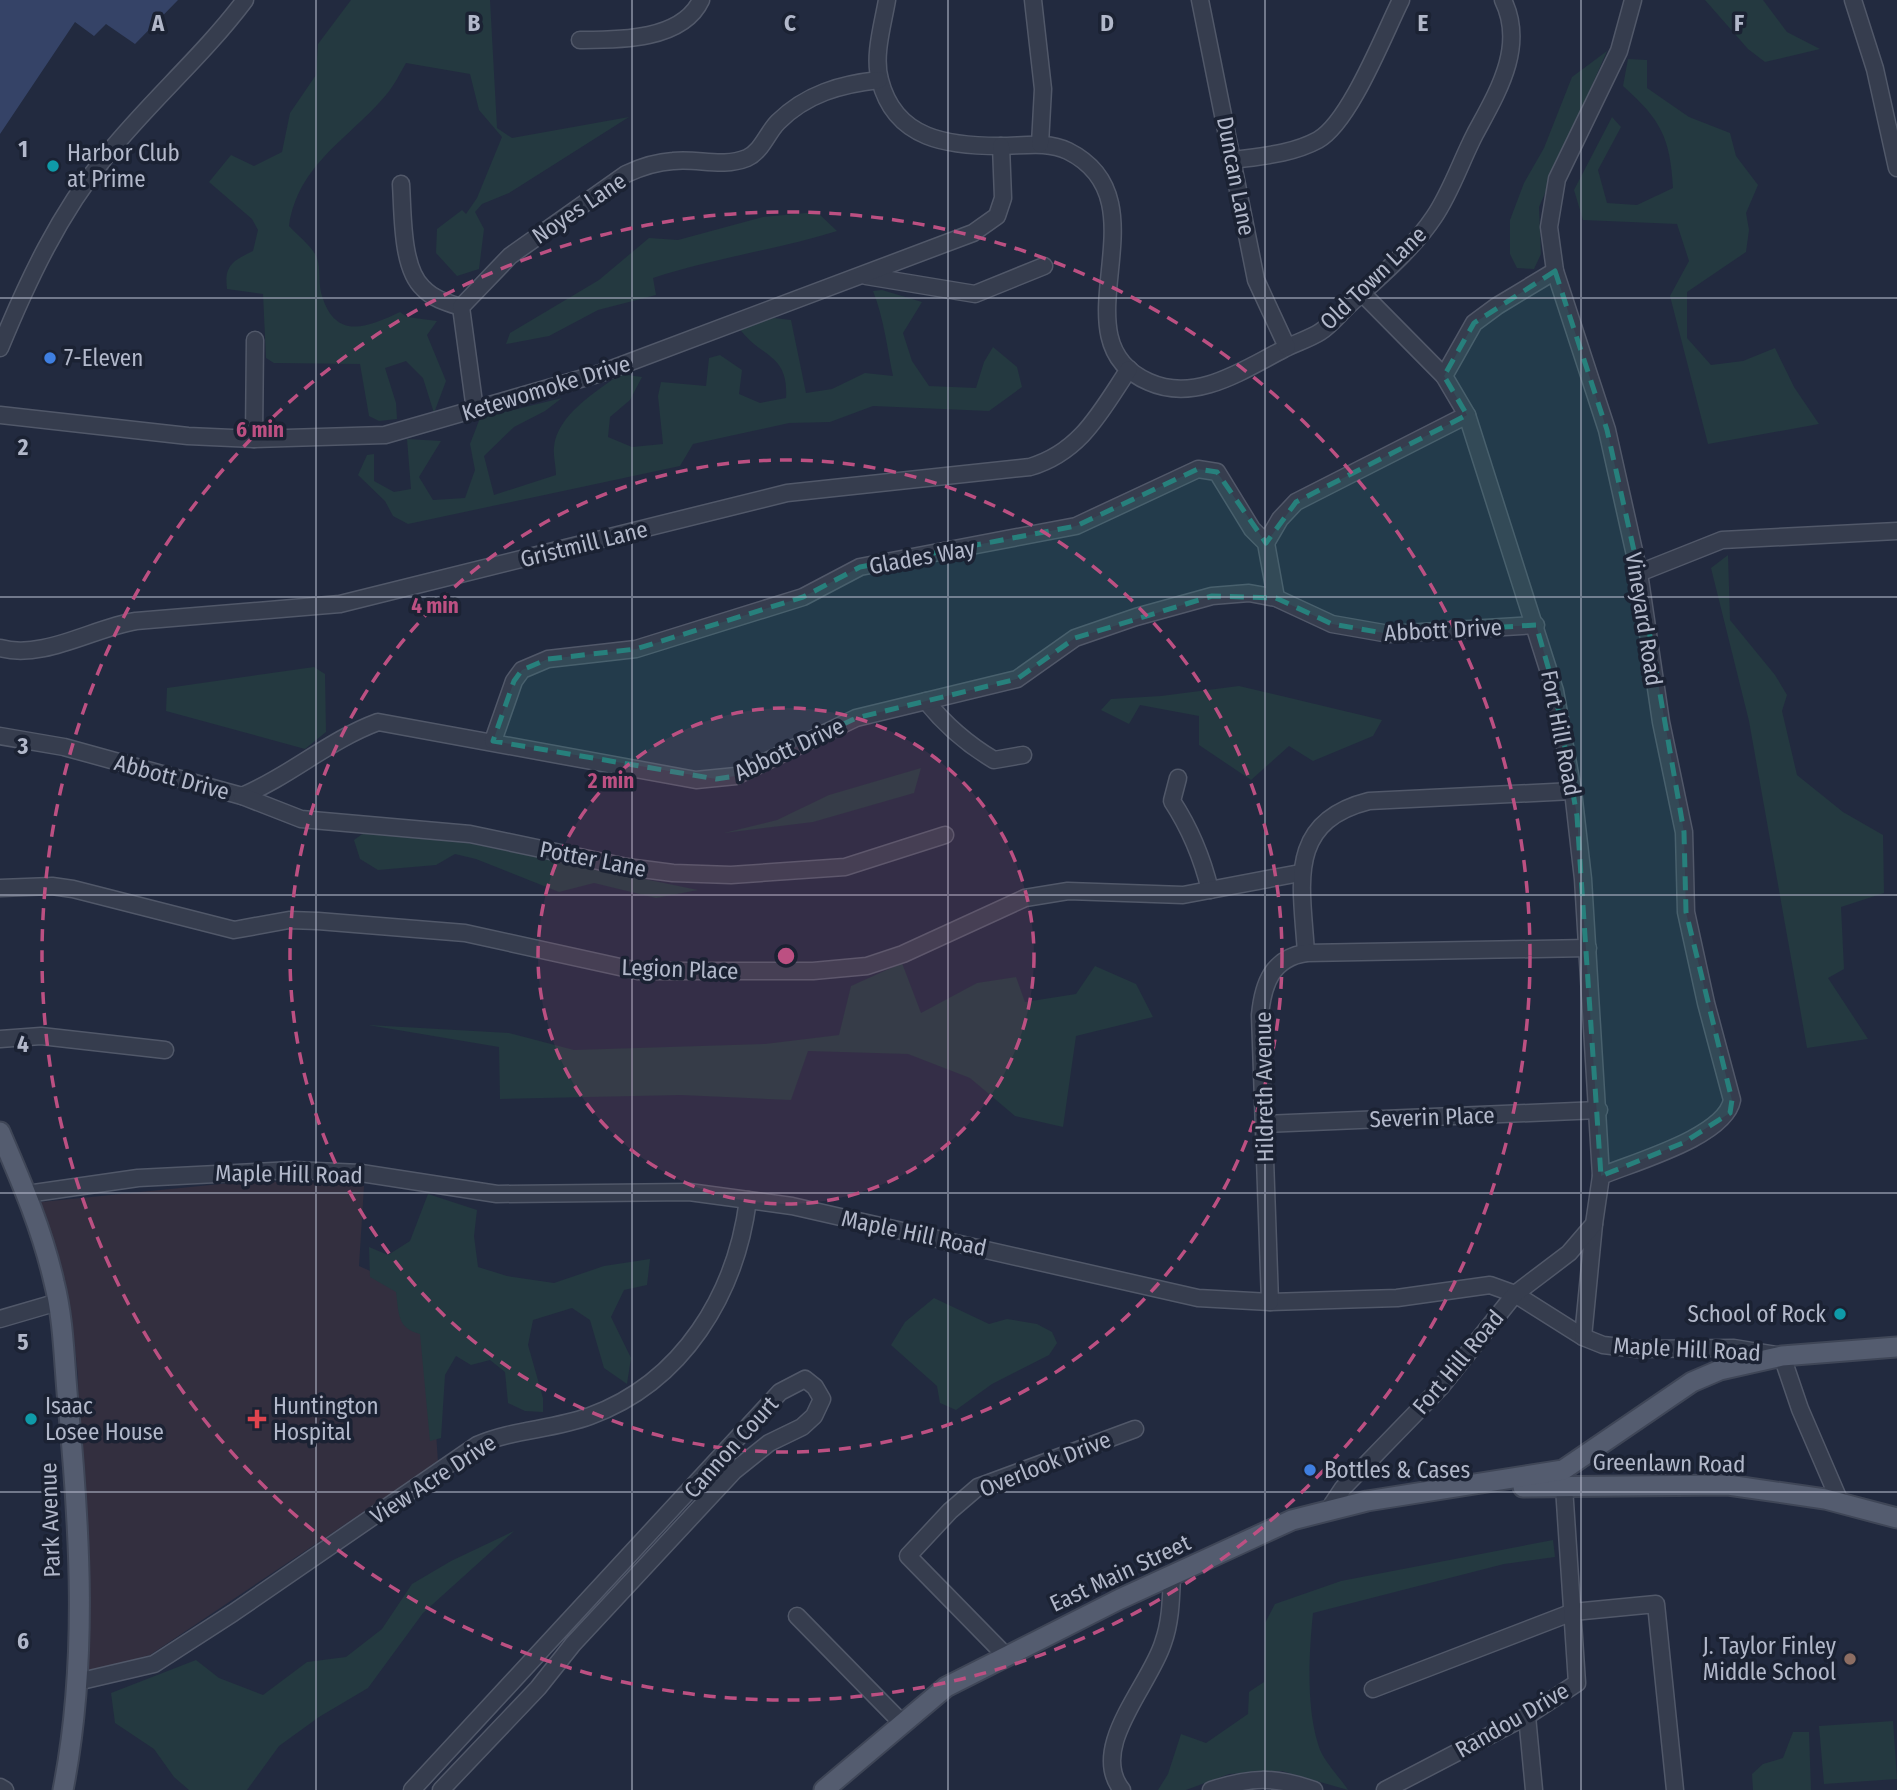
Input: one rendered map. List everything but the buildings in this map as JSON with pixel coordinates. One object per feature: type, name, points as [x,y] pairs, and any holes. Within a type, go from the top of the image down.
[{"type":"main road","name":"Park Avenue","points":[[0,1132],[27,1194],[47,1253],[58,1302],[75,1485],[77,1682],[63,1790]]},
{"type":"main road","name":"East Main Street","points":[[824,1790],[946,1688],[1005,1655],[1172,1574],[1292,1520],[1329,1509],[1476,1486],[1563,1479],[1692,1382],[1720,1370],[1782,1356],[1897,1347]]},
{"type":"main road","name":"Greenlawn Road","points":[[1563,1479],[1728,1485],[1840,1502],[1897,1518]]},
{"type":"street","points":[[0,348],[35,267],[84,184],[117,143],[208,45],[245,0]]},
{"type":"street","points":[[580,40],[655,33],[679,23],[701,0]]},
{"type":"street","points":[[887,0],[879,47],[879,80],[892,106],[908,125],[925,137],[947,143],[1001,146],[1040,144],[1067,150],[1090,166],[1106,187],[1114,214],[1106,306],[1109,333],[1129,369]]},
{"type":"street","points":[[1033,0],[1043,89],[1040,144]]},
{"type":"street","name":"Duncan Lane","points":[[1200,0],[1256,281],[1287,347]]},
{"type":"street","points":[[1233,160],[1281,153],[1320,139],[1347,109],[1401,0]]},
{"type":"street","name":"Old Town Lane","points":[[1129,369],[1149,382],[1172,388],[1200,387],[1229,378],[1321,331],[1418,239],[1436,216],[1499,88],[1512,50],[1510,16],[1503,0]]},
{"type":"street","name":"Vineyard Road","points":[[1601,1176],[1683,1143],[1720,1122],[1730,1113],[1732,1100],[1706,1003],[1686,912],[1684,832],[1661,722],[1639,573],[1607,430],[1555,271],[1549,228],[1557,179],[1619,51],[1633,0]]},
{"type":"street","points":[[1853,0],[1881,93],[1897,168]]},
{"type":"street","name":"Noyes Lane","points":[[461,307],[510,256],[626,174],[647,165],[674,160],[731,163],[750,156],[776,124],[798,104],[831,89],[879,80]]},
{"type":"street","points":[[1881,93],[1897,89]]},
{"type":"street","name":"Ketewomoke Drive","points":[[0,415],[188,436],[254,439],[385,435],[601,373],[973,233],[997,216],[1003,198],[1001,146]]},
{"type":"street","points":[[401,184],[406,249],[415,278],[428,293],[461,307],[475,410]]},
{"type":"street","points":[[863,276],[975,294],[1044,267]]},
{"type":"street","points":[[1444,376],[1475,323],[1497,306],[1555,271]]},
{"type":"street","name":"Fort Hill Road","points":[[1362,293],[1444,376],[1467,415],[1555,691],[1573,791],[1588,948],[1599,1110],[1601,1176],[1583,1337]]},
{"type":"street","points":[[254,439],[255,340]]},
{"type":"street","name":"Gristmill Lane","points":[[0,648],[35,650],[136,621],[340,604],[787,493],[1030,467],[1056,458],[1078,441],[1129,369]]},
{"type":"street","points":[[1266,542],[1280,519],[1296,502],[1467,415]]},
{"type":"street","name":"Glades Way","points":[[493,741],[514,681],[522,670],[548,659],[636,649],[803,597],[860,567],[1063,530],[1198,469],[1217,472],[1252,529],[1266,542],[1276,598]]},
{"type":"street","points":[[1639,573],[1722,540],[1897,531]]},
{"type":"street","name":"Abbott Drive","points":[[0,736],[64,747],[242,796],[262,788],[358,730],[378,722],[696,780],[716,779],[736,776],[856,718],[1017,679],[1075,638],[1136,617],[1212,596],[1249,593],[1276,598],[1332,624],[1389,635],[1536,625]]},
{"type":"street","points":[[926,701],[953,731],[994,761],[1023,755]]},
{"type":"street","points":[[1178,778],[1172,801],[1188,825],[1203,860],[1210,890]]},
{"type":"street","points":[[1573,791],[1369,801],[1353,804],[1339,811],[1316,831],[1303,857],[1300,873],[1306,953],[1588,948]]},
{"type":"street","name":"Potter Lane","points":[[242,796],[300,819],[470,834],[626,867],[673,873],[731,875],[845,867],[945,835]]},
{"type":"street","name":"Legion Place","points":[[0,888],[52,886],[73,889],[234,930],[289,920],[465,933],[638,971],[813,971],[867,966],[903,954],[1025,898],[1068,891],[1146,896],[1183,895],[1300,873]]},
{"type":"street","name":"Hildreth Avenue","points":[[1270,1302],[1262,996],[1276,965],[1290,956],[1306,953]]},
{"type":"street","points":[[0,1039],[41,1036],[165,1051]]},
{"type":"street","name":"Severin Place","points":[[1264,1124],[1599,1110]]},
{"type":"street","name":"Maple Hill Road","points":[[27,1194],[138,1178],[293,1170],[361,1173],[497,1194],[689,1192],[792,1206],[1198,1298],[1270,1302],[1397,1298],[1490,1285],[1515,1294],[1583,1337],[1621,1348],[1734,1348],[1782,1356]]},
{"type":"street","name":"View Acre Drive","points":[[77,1682],[154,1664],[233,1613],[477,1445],[504,1433],[558,1426],[589,1416],[621,1403],[651,1382],[700,1332],[723,1294],[737,1259],[748,1200]]},
{"type":"street","name":"Fort Hill Road","points":[[1329,1509],[1343,1488],[1440,1388],[1515,1294],[1569,1253],[1594,1224]]},
{"type":"street","points":[[0,1319],[58,1302]]},
{"type":"street","points":[[1782,1356],[1800,1409],[1840,1502]]},
{"type":"street","name":"Cannon Court","points":[[412,1790],[780,1392],[805,1379],[815,1387],[822,1399],[814,1416],[802,1427],[769,1443],[734,1471],[566,1653],[538,1688],[443,1788]]},
{"type":"street","name":"Overlook Drive","points":[[1005,1655],[908,1556],[950,1511],[978,1487],[1135,1429]]},
{"type":"street","name":"Randou Drive","points":[[1385,1790],[1527,1716],[1577,1683],[1563,1479]]},
{"type":"street","points":[[686,1496],[700,1509]]},
{"type":"street","points":[[1122,1790],[1112,1765],[1114,1740],[1163,1643],[1171,1612],[1172,1574]]},
{"type":"street","points":[[1373,1689],[1573,1612],[1656,1604],[1675,1790]]},
{"type":"street","points":[[797,1616],[902,1723]]},
{"type":"street","points":[[551,1641],[566,1653]]},
{"type":"street","points":[[1527,1716],[1534,1790]]},
{"type":"street","points":[[429,1771],[443,1788]]},
{"type":"street","points":[[1211,1790],[1243,1780],[1273,1779],[1314,1790]]},
{"type":"street","points":[[0,1787],[5,1790]]},
{"type":"highlighted area","points":[[1555,271],[1607,430],[1639,573],[1684,832],[1686,912],[1732,1100],[1730,1113],[1683,1143],[1601,1176],[1577,816],[1555,691],[1536,625],[1389,634],[1332,624],[1276,598],[1212,596],[1075,638],[1017,679],[856,718],[736,776],[716,779],[493,741],[514,681],[522,670],[548,659],[636,649],[803,597],[860,567],[1076,526],[1198,469],[1217,472],[1266,543],[1296,502],[1467,415],[1444,376],[1474,323]]},
{"type":"shaded area","points":[[351,0],[490,0],[497,128],[512,138],[629,117],[509,193],[482,204],[475,212],[484,229],[479,269],[457,276],[436,253],[437,229],[462,210],[466,214],[477,198],[502,137],[479,110],[470,74],[406,63],[386,95],[314,169],[294,204],[289,226],[315,254],[322,296],[336,320],[344,325],[365,325],[400,312],[407,317],[437,321],[427,335],[446,381],[434,413],[423,378],[406,361],[385,368],[396,403],[397,419],[379,421],[369,416],[360,364],[274,363],[266,358],[263,294],[227,289],[226,281],[231,265],[253,251],[258,230],[252,219],[209,182],[231,155],[254,166],[282,152],[290,113],[316,75],[318,44]]},
{"type":"shaded area","points":[[1705,0],[1763,0],[1787,32],[1820,49],[1765,62],[1748,49]]},
{"type":"shaded area","points":[[1607,51],[1539,207],[1541,254],[1534,269],[1517,268],[1510,254],[1510,220],[1524,183],[1544,148],[1572,77]]},
{"type":"shaded area","points":[[1628,59],[1647,60],[1647,88],[1689,117],[1730,133],[1736,156],[1758,185],[1746,213],[1749,230],[1746,252],[1687,292],[1687,338],[1711,365],[1743,361],[1775,348],[1794,387],[1819,424],[1708,444],[1670,296],[1689,261],[1677,224],[1583,220],[1574,190],[1612,117],[1621,127],[1598,170],[1607,203],[1637,205],[1673,188],[1669,155],[1661,131],[1646,109],[1623,86]]},
{"type":"shaded area","points":[[817,212],[837,231],[653,278],[656,295],[598,310],[549,336],[506,344],[510,333],[599,280],[649,238],[678,240],[763,217]]},
{"type":"shaded area","points":[[882,290],[922,302],[903,333],[912,361],[929,386],[976,388],[984,362],[993,347],[1017,367],[1022,387],[989,411],[873,406],[830,422],[789,423],[693,444],[680,466],[408,524],[393,516],[385,501],[358,475],[367,455],[374,454],[374,481],[394,492],[411,489],[407,439],[441,441],[419,477],[433,500],[465,498],[475,470],[470,444],[480,418],[562,398],[545,411],[514,427],[484,456],[494,495],[556,475],[554,447],[562,425],[579,405],[620,374],[642,377],[630,400],[610,417],[608,437],[632,447],[663,444],[658,396],[661,382],[706,386],[709,358],[720,355],[742,370],[739,394],[760,403],[786,398],[786,383],[778,364],[739,328],[774,318],[791,320],[806,393],[832,389],[865,373],[893,376],[883,323],[873,291]]},
{"type":"shaded area","points":[[1728,555],[1730,620],[1775,675],[1787,695],[1782,711],[1797,775],[1843,812],[1883,835],[1884,893],[1841,907],[1844,969],[1828,978],[1868,1039],[1807,1048],[1749,721],[1711,568]]},
{"type":"shaded area","points":[[314,667],[325,674],[326,732],[305,749],[166,711],[167,688]]},
{"type":"shaded area","points":[[1239,686],[1382,720],[1373,736],[1313,761],[1289,746],[1251,780],[1199,745],[1199,716],[1140,705],[1129,724],[1101,710],[1111,699]]},
{"type":"shaded area","points":[[921,768],[914,793],[813,822],[724,833],[777,820],[829,795]]},
{"type":"shaded area","points":[[365,832],[444,838],[698,890],[656,898],[594,883],[559,892],[476,859],[455,854],[436,865],[378,870],[360,859],[354,840]]},
{"type":"shaded area","points":[[902,963],[921,1013],[977,983],[1016,977],[1025,1002],[1076,994],[1095,966],[1136,984],[1153,1017],[1076,1036],[1063,1127],[1015,1116],[970,1078],[908,1054],[808,1051],[791,1100],[681,1095],[500,1099],[499,1047],[368,1025],[509,1033],[574,1050],[765,1044],[839,1035],[851,986]]},
{"type":"shaded area","name":"Huntington Hospital","points":[[298,1181],[364,1186],[359,1266],[395,1282],[429,1329],[438,1462],[150,1655],[84,1673],[78,1376],[71,1311],[41,1202],[230,1183]]},
{"type":"shaded area","points":[[428,1194],[477,1210],[474,1236],[478,1267],[507,1276],[554,1283],[604,1266],[650,1259],[647,1285],[624,1290],[611,1317],[631,1358],[627,1384],[604,1368],[590,1320],[572,1308],[533,1320],[528,1345],[543,1398],[543,1412],[525,1411],[508,1403],[505,1372],[490,1360],[471,1365],[456,1356],[445,1375],[441,1438],[430,1441],[420,1334],[407,1328],[400,1319],[396,1292],[370,1277],[369,1247],[388,1255],[410,1241]]},
{"type":"shaded area","points":[[934,1298],[989,1324],[1007,1319],[1037,1324],[1052,1332],[1057,1343],[1049,1355],[992,1384],[956,1410],[940,1403],[937,1386],[891,1345],[905,1322]]},
{"type":"shaded area","points":[[514,1531],[423,1613],[368,1688],[319,1717],[279,1746],[247,1790],[189,1790],[174,1777],[154,1749],[115,1723],[111,1693],[196,1660],[219,1678],[263,1695],[307,1662],[346,1657],[382,1629],[412,1584],[451,1561]]},
{"type":"shaded area","points":[[1553,1540],[1555,1557],[1504,1564],[1313,1613],[1310,1679],[1314,1729],[1323,1756],[1348,1790],[1282,1771],[1229,1774],[1186,1790],[1158,1790],[1168,1774],[1181,1734],[1206,1743],[1248,1714],[1249,1692],[1264,1682],[1265,1623],[1275,1604],[1341,1581]]},
{"type":"shaded area","points":[[1893,1721],[1897,1779],[1824,1784],[1819,1726]]},
{"type":"shaded area","points":[[1793,1732],[1809,1732],[1811,1790],[1753,1790],[1752,1774],[1763,1764],[1783,1758]]},
{"type":"water","points":[[0,0],[178,0],[135,44],[106,24],[94,36],[75,22],[0,134]]},
{"type":"place","name":"Harbor Club at Prime","points":[[53,166]]},
{"type":"place","name":"7-Eleven","points":[[50,358]]},
{"type":"place","name":"School of Rock","points":[[1840,1314]]},
{"type":"place","name":"Isaac Losee House","points":[[31,1419]]},
{"type":"place","name":"Huntington Hospital","points":[[257,1419]]},
{"type":"place","name":"Bottles & Cases","points":[[1310,1470]]},
{"type":"place","name":"J. Taylor Finley Middle School","points":[[1850,1659]]}]
